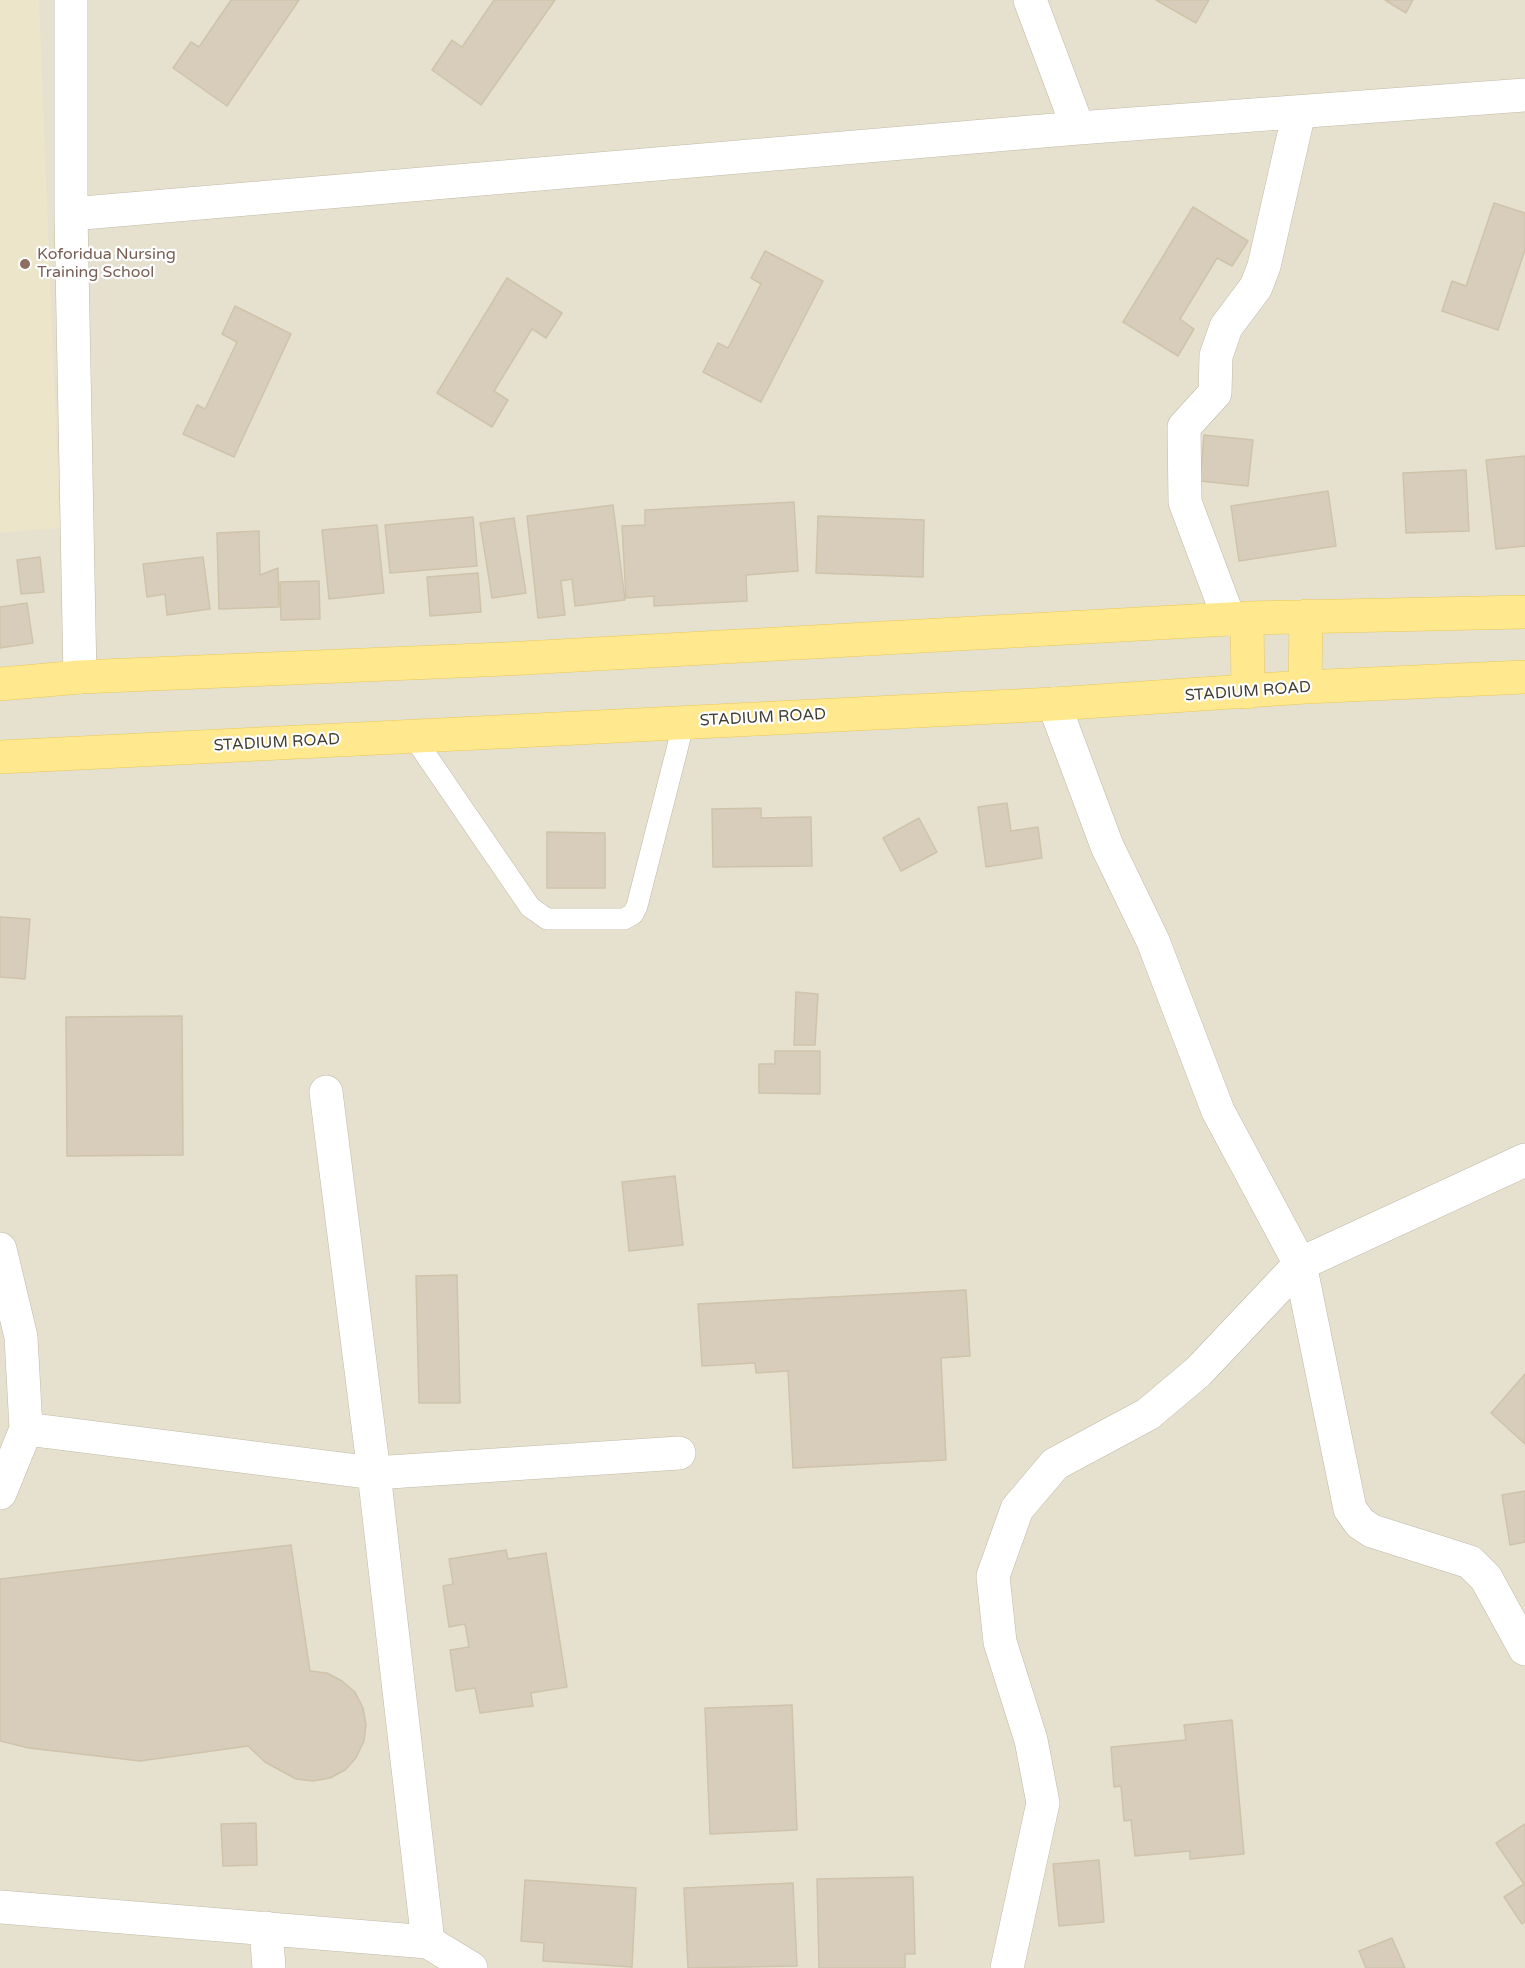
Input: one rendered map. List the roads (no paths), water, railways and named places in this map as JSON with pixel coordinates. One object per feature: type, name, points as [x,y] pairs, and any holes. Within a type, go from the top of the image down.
[{"type":"main road","points":[[0,684],[80,677],[505,659],[1238,618],[1525,612]]},
{"type":"main road","points":[[1305,687],[1306,616]]},
{"type":"main road","points":[[1238,618],[1248,692]]},
{"type":"main road","name":"STADIUM ROAD","points":[[0,757],[1054,704],[1305,687],[1525,677]]},
{"type":"street","points":[[71,0],[71,214],[80,677]]},
{"type":"street","points":[[1030,0],[1078,128]]},
{"type":"street","points":[[71,214],[1078,128],[1525,95]]},
{"type":"street","points":[[1238,618],[1185,502],[1184,427],[1215,393],[1216,356],[1226,327],[1257,287],[1264,266],[1299,112]]},
{"type":"street","points":[[1054,704],[1107,846],[1153,941],[1218,1111],[1300,1264],[1350,1509],[1359,1523],[1372,1531],[1470,1562],[1486,1578],[1525,1649]]},
{"type":"street","points":[[326,1092],[374,1473],[428,1942]]},
{"type":"street","points":[[1007,1968],[1043,1803],[1030,1740],[1000,1642],[993,1576],[1017,1509],[1055,1464],[1148,1414],[1198,1372],[1300,1264],[1525,1160]]},
{"type":"street","points":[[0,1249],[21,1337],[26,1429],[0,1493]]},
{"type":"street","points":[[26,1429],[374,1473],[679,1453]]},
{"type":"street","points":[[0,1907],[428,1942],[471,1968]]},
{"type":"street","points":[[266,1928],[269,1968]]},
{"type":"lane","points":[[413,736],[530,907],[547,919],[624,919],[633,914],[637,906],[684,722]]},
{"type":"place","name":"Koforidua Nursing Training School","points":[[25,264]]}]
